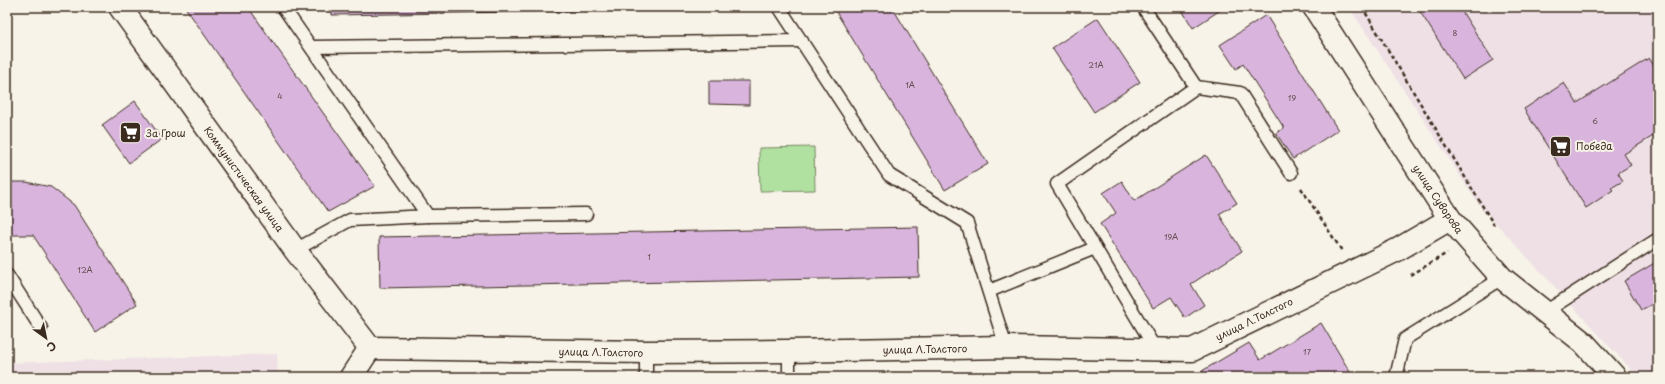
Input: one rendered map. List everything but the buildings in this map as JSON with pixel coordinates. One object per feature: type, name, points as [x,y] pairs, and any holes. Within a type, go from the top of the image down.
[{"type":"street","name":"Коммунистическая улица","points":[[120,7],[295,250],[370,348]]},
{"type":"street","name":"улица Суворова","points":[[1314,7],[1450,219],[1502,278],[1584,343],[1615,377]]},
{"type":"street","name":"улица Л.Толстого","points":[[370,348],[646,352],[1006,347],[1192,350],[1397,250],[1450,219]]},
{"type":"street","points":[[351,377],[370,348]]},
{"type":"lane","points":[[283,7],[428,216]]},
{"type":"lane","points":[[780,7],[889,175],[967,223],[1006,347]]},
{"type":"lane","points":[[1143,7],[1196,87]]},
{"type":"lane","points":[[310,47],[802,41]]},
{"type":"lane","points":[[1156,350],[1057,184],[1196,87],[1240,93],[1291,173]]},
{"type":"lane","points":[[295,250],[350,220],[428,216],[586,214]]},
{"type":"lane","points":[[1545,312],[1658,238]]},
{"type":"lane","points":[[989,291],[1095,248]]},
{"type":"lane","points":[[7,275],[41,328]]},
{"type":"lane","points":[[1396,377],[1405,339],[1502,278]]},
{"type":"lane","points":[[789,351],[789,377]]},
{"type":"lane","points":[[646,352],[646,377]]},
{"type":"path","points":[[1362,7],[1494,225]]},
{"type":"path","points":[[1291,173],[1354,271]]},
{"type":"path","points":[[1411,275],[1447,253]]},
{"type":"shaded area","points":[[1349,7],[1658,7],[1658,377],[1638,377],[1480,206]]},
{"type":"shaded area","points":[[277,354],[278,377],[7,377],[7,363]]},
{"type":"green space","points":[[814,147],[815,190],[760,191],[759,148]]},
{"type":"place","name":"За Грош","points":[[131,133]]},
{"type":"place","name":"Победа","points":[[1560,146]]}]
